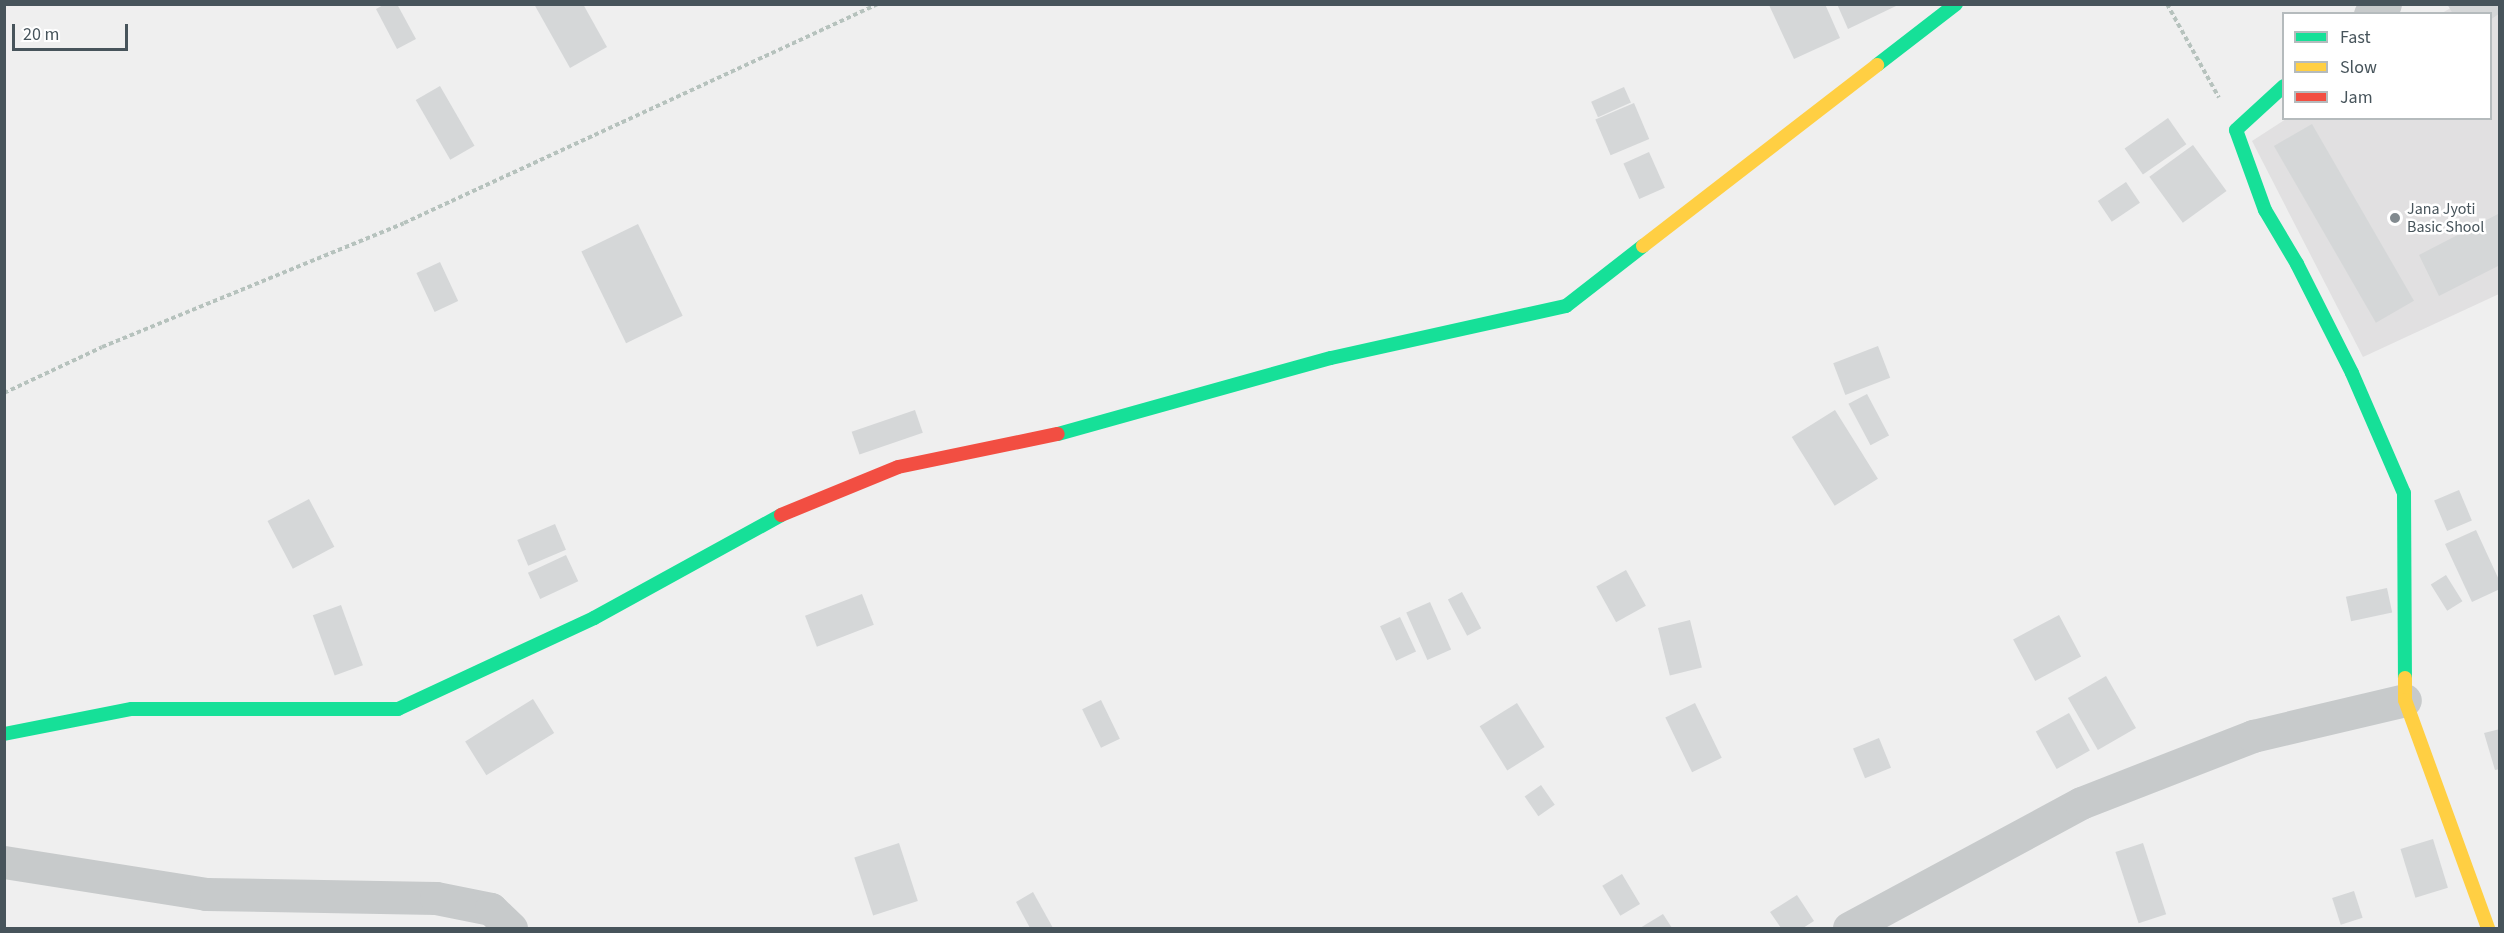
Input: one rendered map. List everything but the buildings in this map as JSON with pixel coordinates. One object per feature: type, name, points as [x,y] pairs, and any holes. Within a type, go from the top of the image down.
[{"type":"street","points":[[4,734],[132,709],[398,709],[594,618],[782,514],[898,467],[1048,437],[1331,358],[1566,306],[1956,4]]},
{"type":"street","points":[[2282,87],[2236,130],[2265,210],[2297,264],[2352,373],[2404,493],[2405,700],[2488,928]]},
{"type":"street","points":[[1849,928],[2081,803],[2253,736],[2405,700]]},
{"type":"street","points":[[4,862],[206,894],[436,898],[491,909],[511,928]]},
{"type":"path","points":[[4,393],[102,347],[404,223],[879,4]]},
{"type":"path","points":[[2167,4],[2236,130]]},
{"type":"shaded area","name":"Jana Jyoti Basic Shool","points":[[2456,5],[2499,5],[2499,294],[2363,357],[2252,141],[2284,120],[2492,120],[2492,12],[2444,12]]},
{"type":"traffic: fast","points":[[1877,65],[1956,4]]},
{"type":"traffic: fast","points":[[2282,88],[2236,130],[2265,210],[2297,264],[2352,373],[2404,493],[2405,678]]},
{"type":"traffic: fast","points":[[1058,434],[1331,358],[1566,306],[1643,246]]},
{"type":"traffic: fast","points":[[4,734],[132,709],[398,709],[594,618],[781,515]]},
{"type":"traffic: slow","points":[[1643,246],[1877,65]]},
{"type":"traffic: slow","points":[[2405,678],[2405,700],[2488,928]]},
{"type":"traffic: jam","points":[[781,515],[898,467],[1058,434]]},
{"type":"place","name":"Jana Jyoti Basic Shool","points":[[2395,218]]}]
